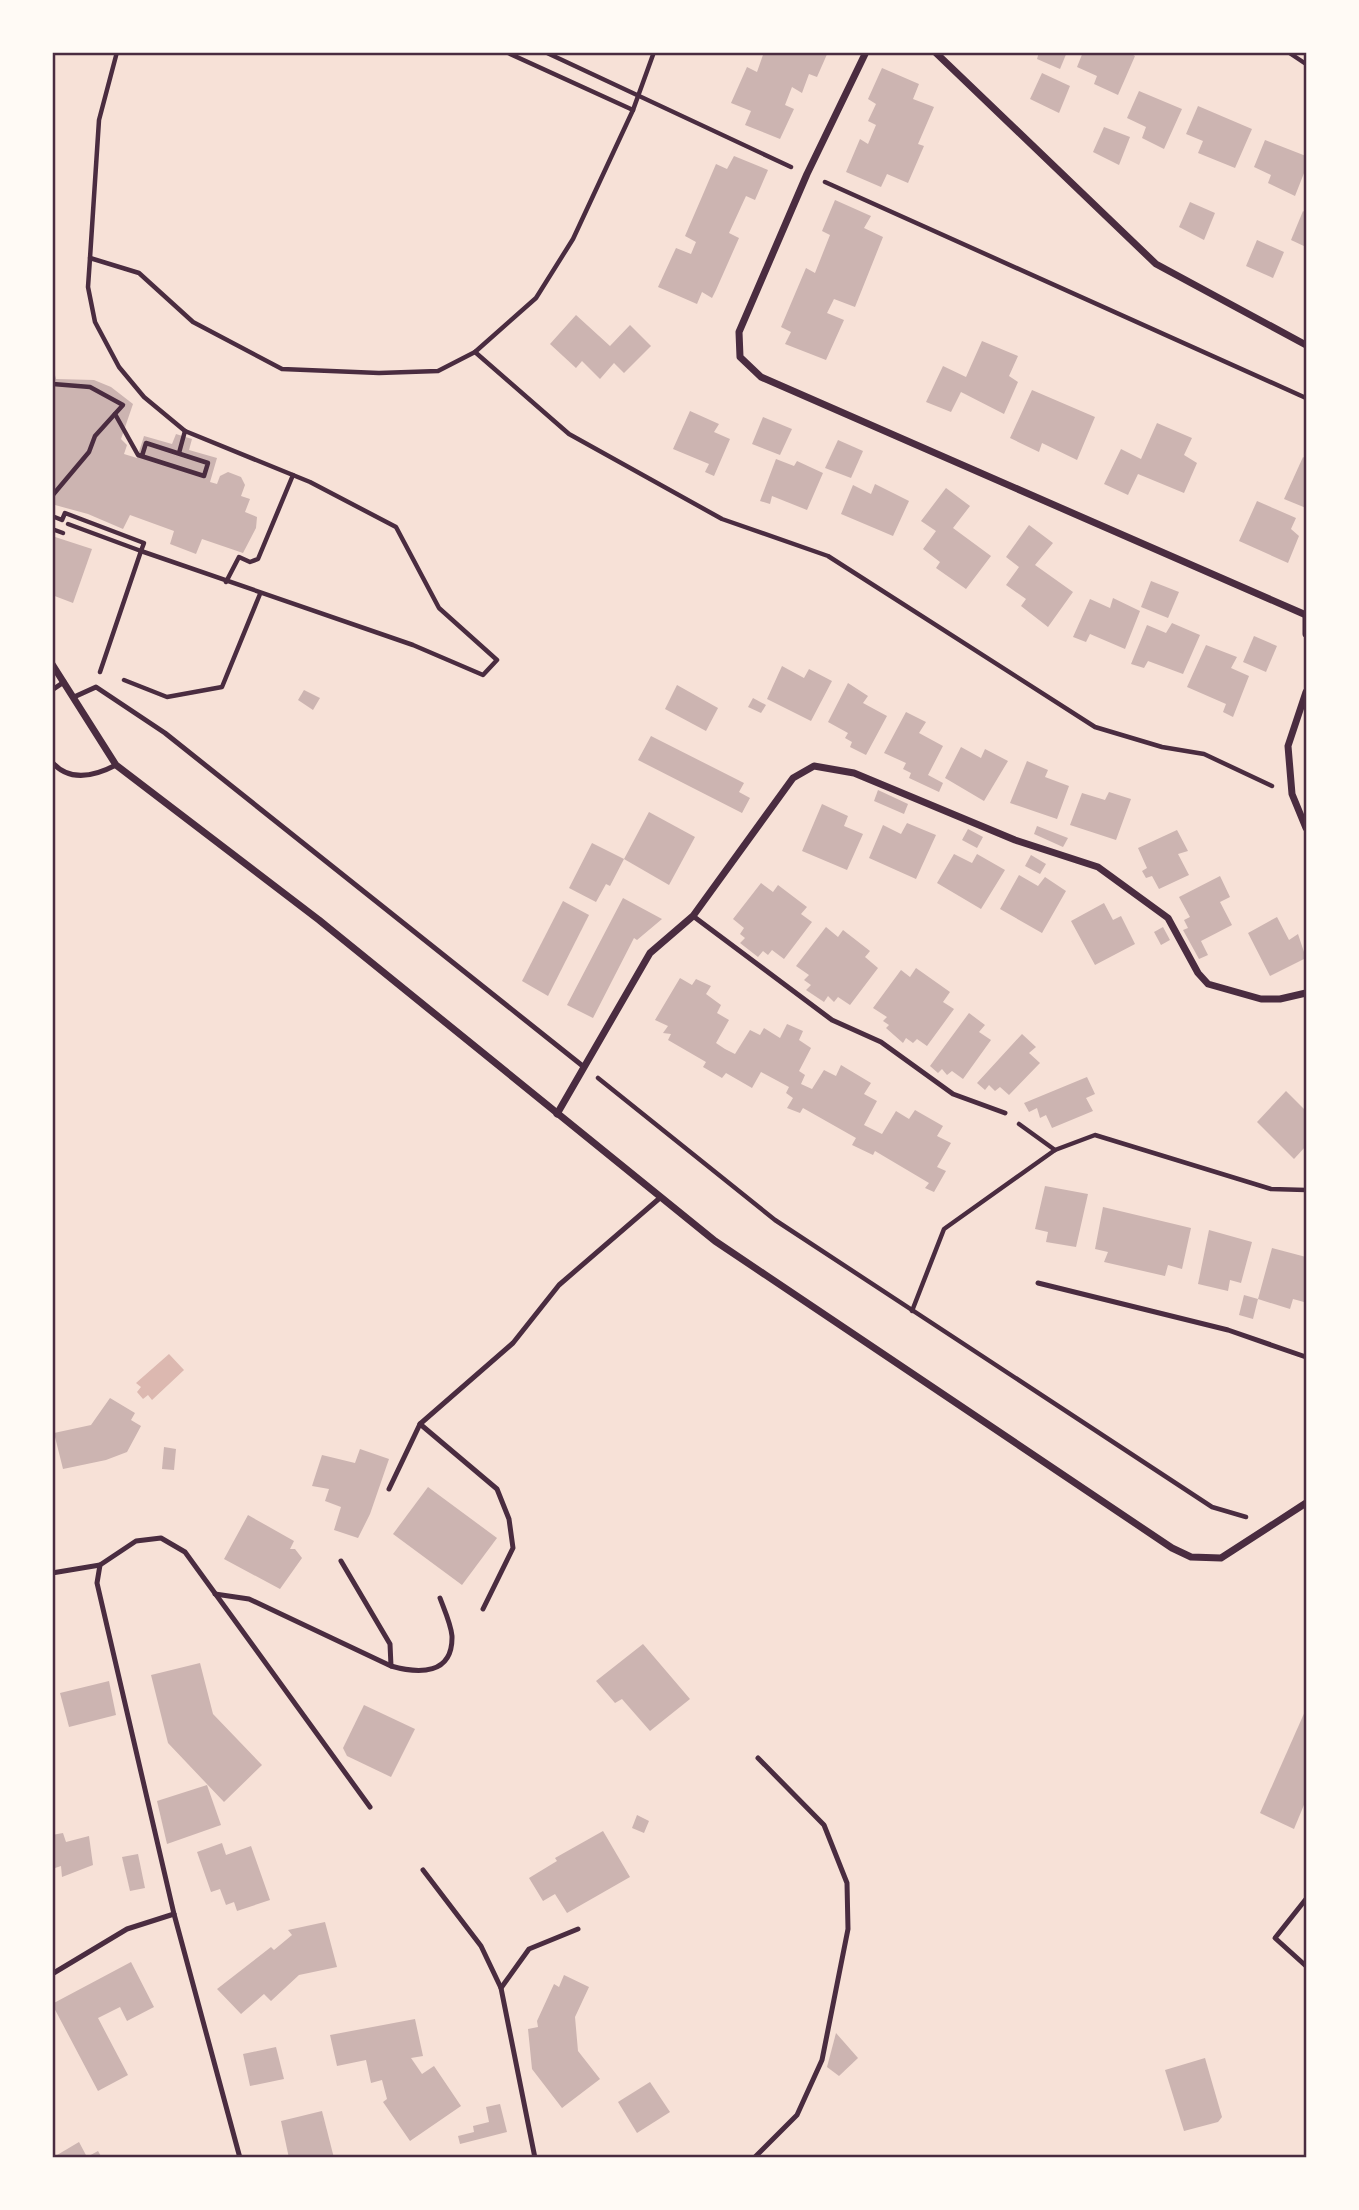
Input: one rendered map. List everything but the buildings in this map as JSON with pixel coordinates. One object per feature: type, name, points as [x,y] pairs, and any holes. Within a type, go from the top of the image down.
[{"type":"street","points":[[866,52],[807,174],[739,332],[740,357],[761,377],[1307,615],[1307,634]]},
{"type":"street","points":[[935,52],[1156,264],[1307,345]]},
{"type":"street","points":[[52,664],[116,765],[319,920],[715,1241],[1172,1549],[1191,1557],[1221,1558],[1307,1503]]},
{"type":"street","points":[[1307,692],[1288,746],[1292,794],[1307,828]]},
{"type":"street","points":[[556,1114],[650,953],[693,916],[793,778],[814,766],[855,773],[1016,840],[1098,867],[1168,918],[1198,973],[1208,984],[1261,999],[1280,999],[1307,993]]},
{"type":"lane","points":[[52,690],[64,682]]},
{"type":"lane","points":[[74,697],[96,687],[165,733],[584,1067]]},
{"type":"lane","points":[[52,762],[59,770],[78,776],[97,775],[116,765]]},
{"type":"lane","points":[[693,916],[832,1020],[881,1042],[953,1094],[1005,1113]]},
{"type":"lane","points":[[389,1489],[420,1424],[513,1343],[559,1285],[661,1197]]},
{"type":"lane","points":[[1038,1283],[1228,1330],[1307,1357]]},
{"type":"lane","points":[[420,1424],[497,1489],[509,1520],[513,1548],[483,1609]]},
{"type":"lane","points":[[52,1573],[100,1565],[136,1541],[161,1538],[185,1552],[370,1807]]},
{"type":"lane","points":[[341,1561],[390,1644],[391,1665]]},
{"type":"lane","points":[[100,1565],[97,1583],[174,1914],[240,2158]]},
{"type":"lane","points":[[215,1594],[249,1598],[391,1665],[410,1671],[435,1670],[448,1658],[452,1635],[440,1598]]},
{"type":"lane","points":[[754,2158],[797,2115],[822,2060],[848,1929],[847,1884],[824,1825],[758,1758]]},
{"type":"lane","points":[[423,1870],[481,1946],[501,1988],[535,2158]]},
{"type":"lane","points":[[1307,1899],[1276,1938],[1307,1966]]},
{"type":"lane","points":[[52,1974],[127,1929],[174,1914]]},
{"type":"lane","points":[[501,1988],[529,1949],[578,1929]]},
{"type":"path","points":[[68,524],[260,594],[413,645],[483,675],[498,660],[439,608],[396,527],[293,475],[185,431],[144,397],[118,368],[95,322],[88,287],[99,120],[117,52]]},
{"type":"path","points":[[506,52],[633,110]]},
{"type":"path","points":[[545,52],[807,174],[1307,398]]},
{"type":"path","points":[[90,258],[139,273],[193,322],[282,369],[379,373],[438,371],[475,352],[536,298],[573,239],[633,110],[654,52]]},
{"type":"path","points":[[1288,52],[1307,64]]},
{"type":"path","points":[[475,352],[569,434],[722,519],[828,556],[1095,727],[1162,747],[1204,754],[1268,785]]},
{"type":"path","points":[[52,380],[53,384],[90,387],[122,405],[95,436],[89,452],[55,488],[52,496]]},
{"type":"path","points":[[115,414],[140,455],[204,476],[208,463],[146,443],[140,455]]},
{"type":"path","points":[[178,453],[185,431]]},
{"type":"path","points":[[226,582],[239,557],[250,562],[258,559],[293,475]]},
{"type":"path","points":[[52,516],[62,520],[65,513],[144,543],[96,687]]},
{"type":"path","points":[[52,529],[62,533]]},
{"type":"path","points":[[101,671],[167,697],[222,687],[260,594]]},
{"type":"path","points":[[584,1067],[775,1220],[912,1311],[1212,1507],[1274,1525]]},
{"type":"path","points":[[1005,1113],[1055,1150]]},
{"type":"path","points":[[912,1311],[944,1228],[1055,1150],[1095,1135],[1271,1189],[1307,1190]]},
{"type":"shaded area","points":[[169,1354],[184,1370],[152,1400],[148,1395],[143,1399],[137,1392],[141,1387],[136,1383]]}]
